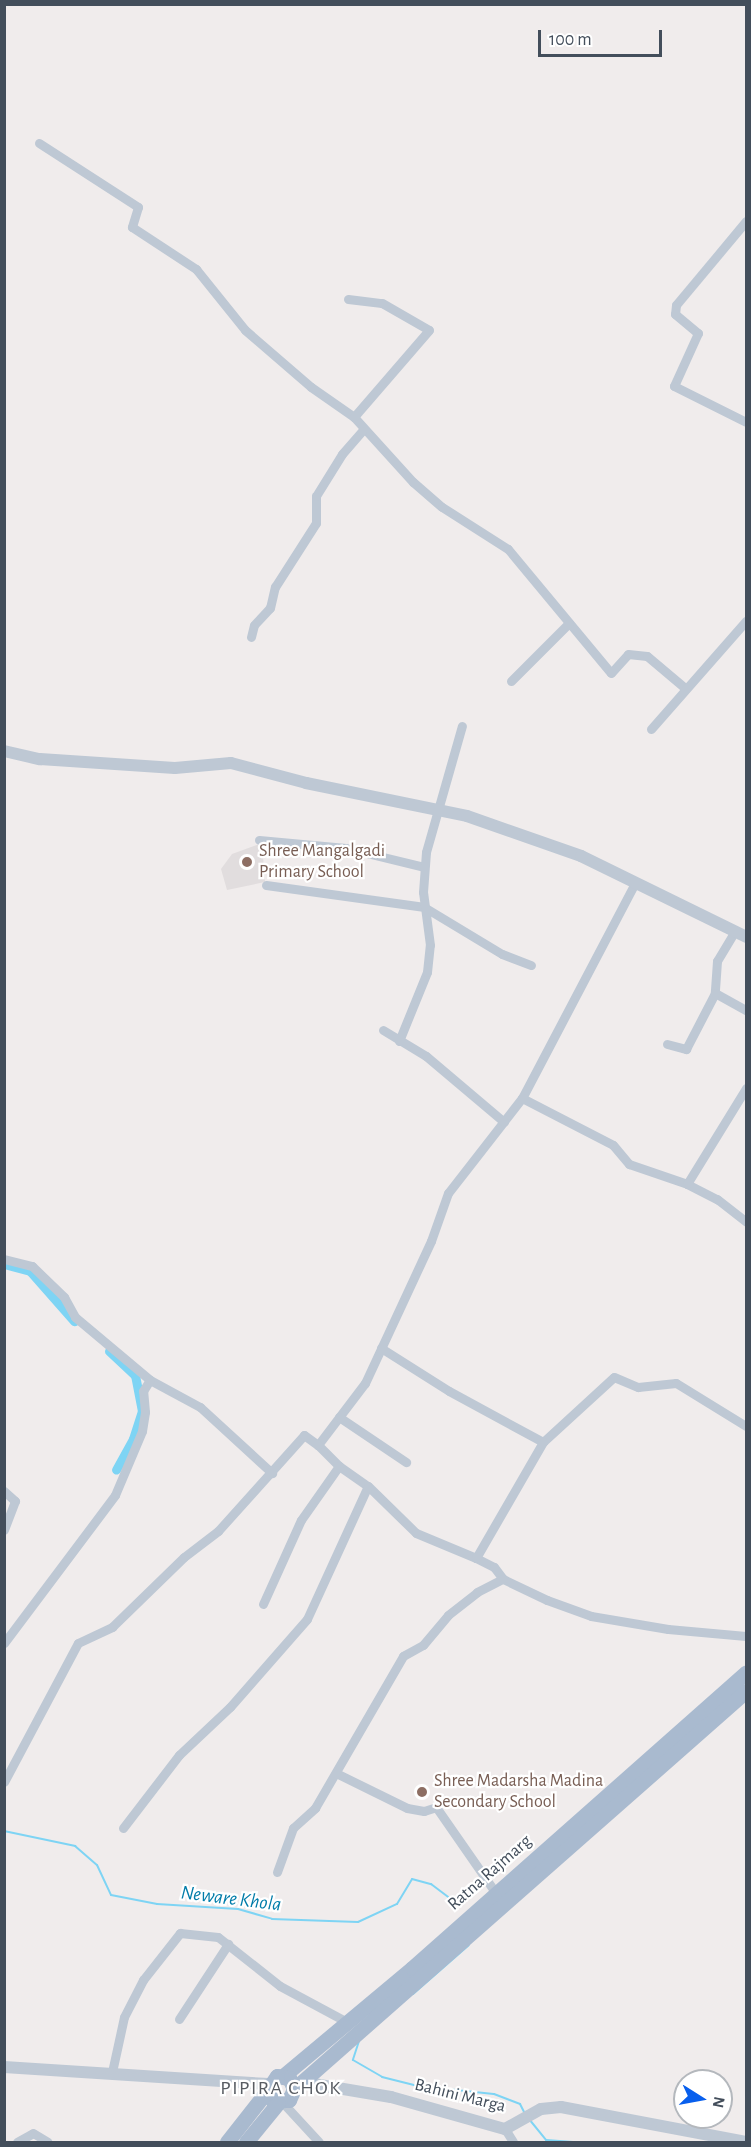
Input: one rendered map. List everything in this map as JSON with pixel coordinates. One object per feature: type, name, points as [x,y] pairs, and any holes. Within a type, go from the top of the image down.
[{"type":"main road","name":"Ratna Rajmarg","points":[[226,2142],[267,2088],[345,2021],[412,1968],[495,1892],[747,1672]]},
{"type":"main road","name":"Ratna Rajmarg","points":[[246,2142],[298,2086],[747,1691]]},
{"type":"main road","points":[[283,2076],[298,2086]]},
{"type":"main road","points":[[267,2088],[281,2103]]},
{"type":"street","points":[[39,143],[138,207],[132,227],[196,269],[244,330],[311,387],[354,417],[362,431],[442,507],[508,549],[611,673],[628,654],[647,656],[685,688]]},
{"type":"street","points":[[747,221],[676,305],[675,314],[698,333],[674,386],[747,422]]},
{"type":"street","points":[[348,299],[382,303],[429,330],[354,417]]},
{"type":"street","points":[[251,637],[254,625],[270,608],[275,587],[316,523],[316,496],[342,454],[362,431]]},
{"type":"street","points":[[651,729],[685,688],[726,648],[747,621]]},
{"type":"street","points":[[511,681],[569,623]]},
{"type":"street","points":[[399,1041],[427,972],[430,945],[424,907],[424,867],[437,810],[450,778],[462,726]]},
{"type":"street","points":[[4,751],[40,759],[175,768],[231,763],[306,783],[467,816],[581,856],[747,937]]},
{"type":"street","points":[[259,840],[346,848],[424,867]]},
{"type":"street","points":[[318,1445],[365,1383],[431,1241],[448,1193],[522,1098],[635,883]]},
{"type":"street","points":[[266,885],[424,907],[502,954],[531,965]]},
{"type":"street","points":[[667,1044],[686,1049],[715,993],[717,961],[735,931]]},
{"type":"street","points":[[715,993],[747,1010]]},
{"type":"street","points":[[383,1030],[426,1056],[504,1122]]},
{"type":"street","points":[[687,1184],[747,1088]]},
{"type":"street","points":[[522,1098],[613,1145],[629,1164],[687,1184],[717,1199],[747,1222]]},
{"type":"street","points":[[4,1259],[32,1266],[64,1297],[75,1317],[150,1380],[200,1407],[272,1473]]},
{"type":"street","points":[[381,1348],[449,1391],[543,1442]]},
{"type":"street","points":[[476,1558],[543,1442],[614,1377],[638,1388],[676,1383],[747,1426]]},
{"type":"street","points":[[4,1642],[115,1495],[142,1431],[143,1391],[150,1380]]},
{"type":"street","points":[[339,1417],[406,1462]]},
{"type":"street","points":[[4,1782],[78,1643],[94,1637],[128,1614],[184,1557],[218,1532],[304,1435],[339,1466],[368,1486],[416,1533],[494,1567],[503,1579],[591,1616],[668,1629],[747,1636]]},
{"type":"street","points":[[263,1604],[301,1520],[339,1466]]},
{"type":"street","points":[[123,1828],[179,1755],[230,1707],[307,1619],[368,1486]]},
{"type":"street","points":[[4,1491],[15,1501],[4,1530]]},
{"type":"street","points":[[277,1872],[293,1828],[315,1808],[403,1656],[423,1645],[448,1615],[477,1592],[503,1579]]},
{"type":"street","points":[[336,1773],[407,1808],[424,1811],[436,1807],[495,1892]]},
{"type":"street","points":[[112,2072],[124,2017],[167,1944],[180,1933],[218,1937],[280,1986],[345,2021]]},
{"type":"street","points":[[179,2019],[228,1944]]},
{"type":"street","points":[[4,2067],[112,2072],[267,2088]]},
{"type":"street","name":"Bahini Marga","points":[[298,2086],[391,2097],[505,2129],[530,2114],[561,2107],[747,2142]]},
{"type":"street","points":[[281,2103],[319,2142]]},
{"type":"street","points":[[505,2129],[513,2142]]},
{"type":"street","points":[[17,2142],[33,2133],[48,2142]]},
{"type":"shaded area","points":[[262,843],[265,882],[227,890],[221,869],[232,854]]},
{"type":"waterway","points":[[4,1264],[30,1271],[74,1321]]},
{"type":"waterway","points":[[109,1351],[135,1375],[142,1411],[133,1439],[116,1470]]},
{"type":"waterway","name":"Neware Khola","points":[[4,1831],[75,1846],[97,1865],[111,1895],[157,1904],[238,1909],[272,1919],[358,1922],[397,1904],[412,1879],[431,1884],[458,1904]]},
{"type":"waterway","name":"Neware Khola","points":[[413,1994],[469,1945]]},
{"type":"waterway","name":"Neware Khola","points":[[359,2041],[353,2060],[382,2077],[418,2086],[494,2094],[520,2104],[524,2112]]},
{"type":"waterway","name":"Neware Khola","points":[[529,2119],[546,2140],[573,2142]]},
{"type":"place","name":"Shree Mangalgadi Primary School","points":[[247,862]]},
{"type":"place","name":"Shree Madarsha Madina Secondary School","points":[[422,1792]]},
{"type":"district","name":"PIPIRA CHOK","points":[[281,2088]]}]
